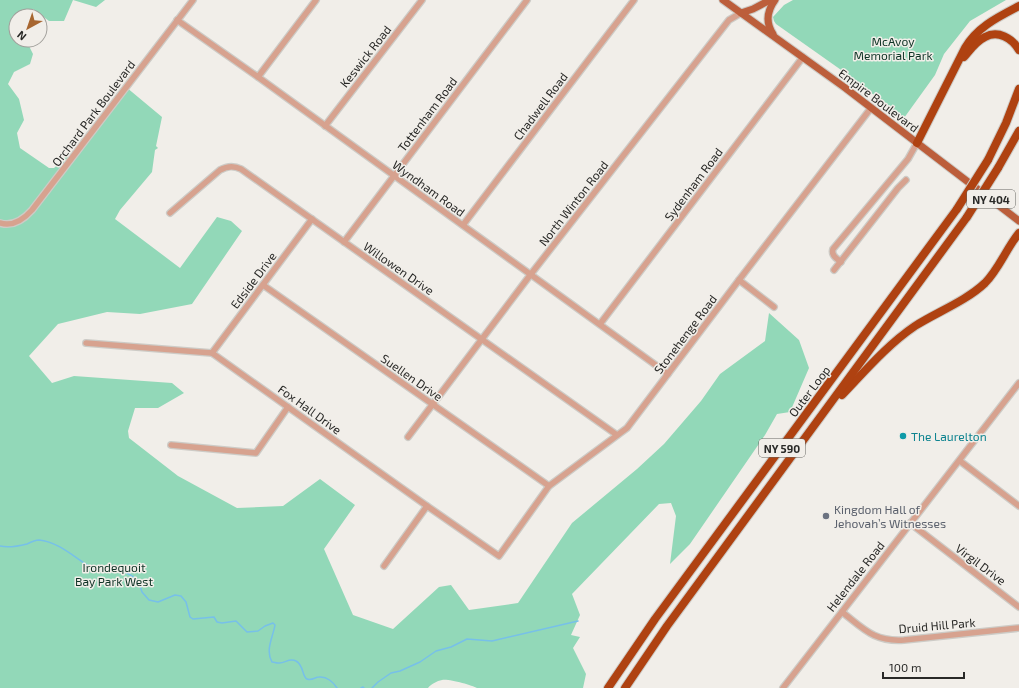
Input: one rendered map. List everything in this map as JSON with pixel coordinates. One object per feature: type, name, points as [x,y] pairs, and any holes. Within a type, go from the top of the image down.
[{"type":"highway","points":[[917,143],[967,44],[974,35],[988,23],[1019,6]]},
{"type":"highway","points":[[950,77],[969,51],[981,39],[987,36],[998,34],[1005,36],[1012,41],[1019,50]]},
{"type":"highway","points":[[988,160],[1004,127],[1019,89]]},
{"type":"highway","name":"Outer Loop","points":[[608,688],[655,619],[958,209],[988,160],[1019,101]]},
{"type":"highway","name":"Outer Loop","points":[[625,688],[664,630],[967,217],[1019,131]]},
{"type":"highway","points":[[819,419],[880,356],[900,338],[921,322],[966,297],[984,284],[994,272],[1011,243],[1019,233]]},
{"type":"main road","name":"Empire Boulevard","points":[[723,0],[872,108],[1019,221]]},
{"type":"main road","name":"North Winton Road","points":[[741,13],[770,0]]},
{"type":"main road","points":[[775,0],[770,8],[768,19],[770,29],[777,39]]},
{"type":"street","name":"Orchard Park Boulevard","points":[[0,224],[12,224],[19,221],[32,210],[193,0]]},
{"type":"street","points":[[258,77],[316,0]]},
{"type":"street","name":"Keswick Road","points":[[325,126],[422,0]]},
{"type":"street","name":"Tottenham Road","points":[[344,242],[528,0]]},
{"type":"street","name":"Chadwell Road","points":[[463,225],[634,0]]},
{"type":"street","name":"North Winton Road","points":[[408,437],[531,274],[729,20],[741,13]]},
{"type":"street","name":"Wyndham Road","points":[[177,20],[668,374]]},
{"type":"street","name":"Sydenham Road","points":[[600,324],[803,57]]},
{"type":"street","name":"Stonehenge Road","points":[[500,556],[549,486],[627,428],[872,108]]},
{"type":"street","points":[[841,262],[833,255],[833,248],[895,176],[910,157],[917,143]]},
{"type":"street","name":"Willowen Drive","points":[[170,213],[220,170],[232,166],[241,169],[617,435]]},
{"type":"street","points":[[834,270],[904,181],[895,176]]},
{"type":"street","name":"Edside Drive","points":[[212,353],[312,219]]},
{"type":"street","points":[[739,280],[774,307]]},
{"type":"street","name":"Suellen Drive","points":[[263,285],[549,486]]},
{"type":"street","points":[[86,343],[212,353]]},
{"type":"street","name":"Fox Hall Drive","points":[[212,353],[500,556]]},
{"type":"street","name":"Helendale Road","points":[[783,688],[1019,383]]},
{"type":"street","points":[[171,445],[256,454],[288,408]]},
{"type":"street","points":[[960,461],[1019,506]]},
{"type":"street","points":[[384,566],[427,506]]},
{"type":"street","name":"Virgil Drive","points":[[910,523],[1019,607]]},
{"type":"street","name":"Druid Hill Park","points":[[842,612],[874,636],[890,640],[904,640],[1019,628]]},
{"type":"green space","name":"Irondequoit Bay Park West","points":[[0,0],[73,0],[64,21],[48,20],[48,8],[8,8],[8,48],[30,48],[33,54],[30,64],[14,72],[8,84],[19,99],[24,120],[17,133],[20,148],[49,168],[54,168],[69,153],[77,152],[126,87],[162,117],[156,146],[158,148],[155,150],[152,172],[120,210],[115,219],[180,268],[217,217],[231,221],[242,231],[192,304],[140,314],[107,312],[58,324],[29,356],[52,383],[74,376],[172,383],[184,393],[158,408],[135,408],[128,431],[129,438],[178,476],[237,508],[283,506],[320,479],[355,505],[324,549],[353,615],[393,629],[439,587],[451,585],[469,610],[518,603],[572,523],[637,469],[664,444],[701,401],[720,374],[765,341],[769,313],[799,340],[809,368],[790,412],[777,414],[765,435],[690,544],[670,564],[676,516],[671,503],[659,504],[572,594],[580,615],[571,635],[580,637],[573,648],[586,674],[583,688],[477,688],[460,682],[440,680],[428,688],[0,688]]},
{"type":"green space","points":[[73,0],[105,0],[96,7]]},
{"type":"green space","name":"McAvoy Memorial Park","points":[[793,0],[1006,0],[970,21],[944,54],[935,75],[904,118],[844,72],[776,24],[773,17],[784,5]]},
{"type":"waterway","points":[[0,546],[17,546],[39,540],[47,541],[68,552],[97,571],[113,569],[129,574],[138,580],[142,592],[149,600],[158,602],[175,595],[181,596],[186,602],[190,617],[193,619],[214,617],[217,622],[222,623],[236,621],[247,632],[258,631],[273,623],[275,625],[269,648],[272,662],[280,663],[294,660],[299,663],[305,678],[310,680],[322,677],[332,682],[337,688]]},
{"type":"waterway","points":[[372,688],[391,673],[400,671],[420,662],[436,651],[451,647],[467,639],[492,641],[578,621]]},
{"type":"place","name":"The Laurelton","points":[[903,436]]},
{"type":"place","name":"Kingdom Hall of Jehovah’s Witnesses","points":[[826,516]]}]
